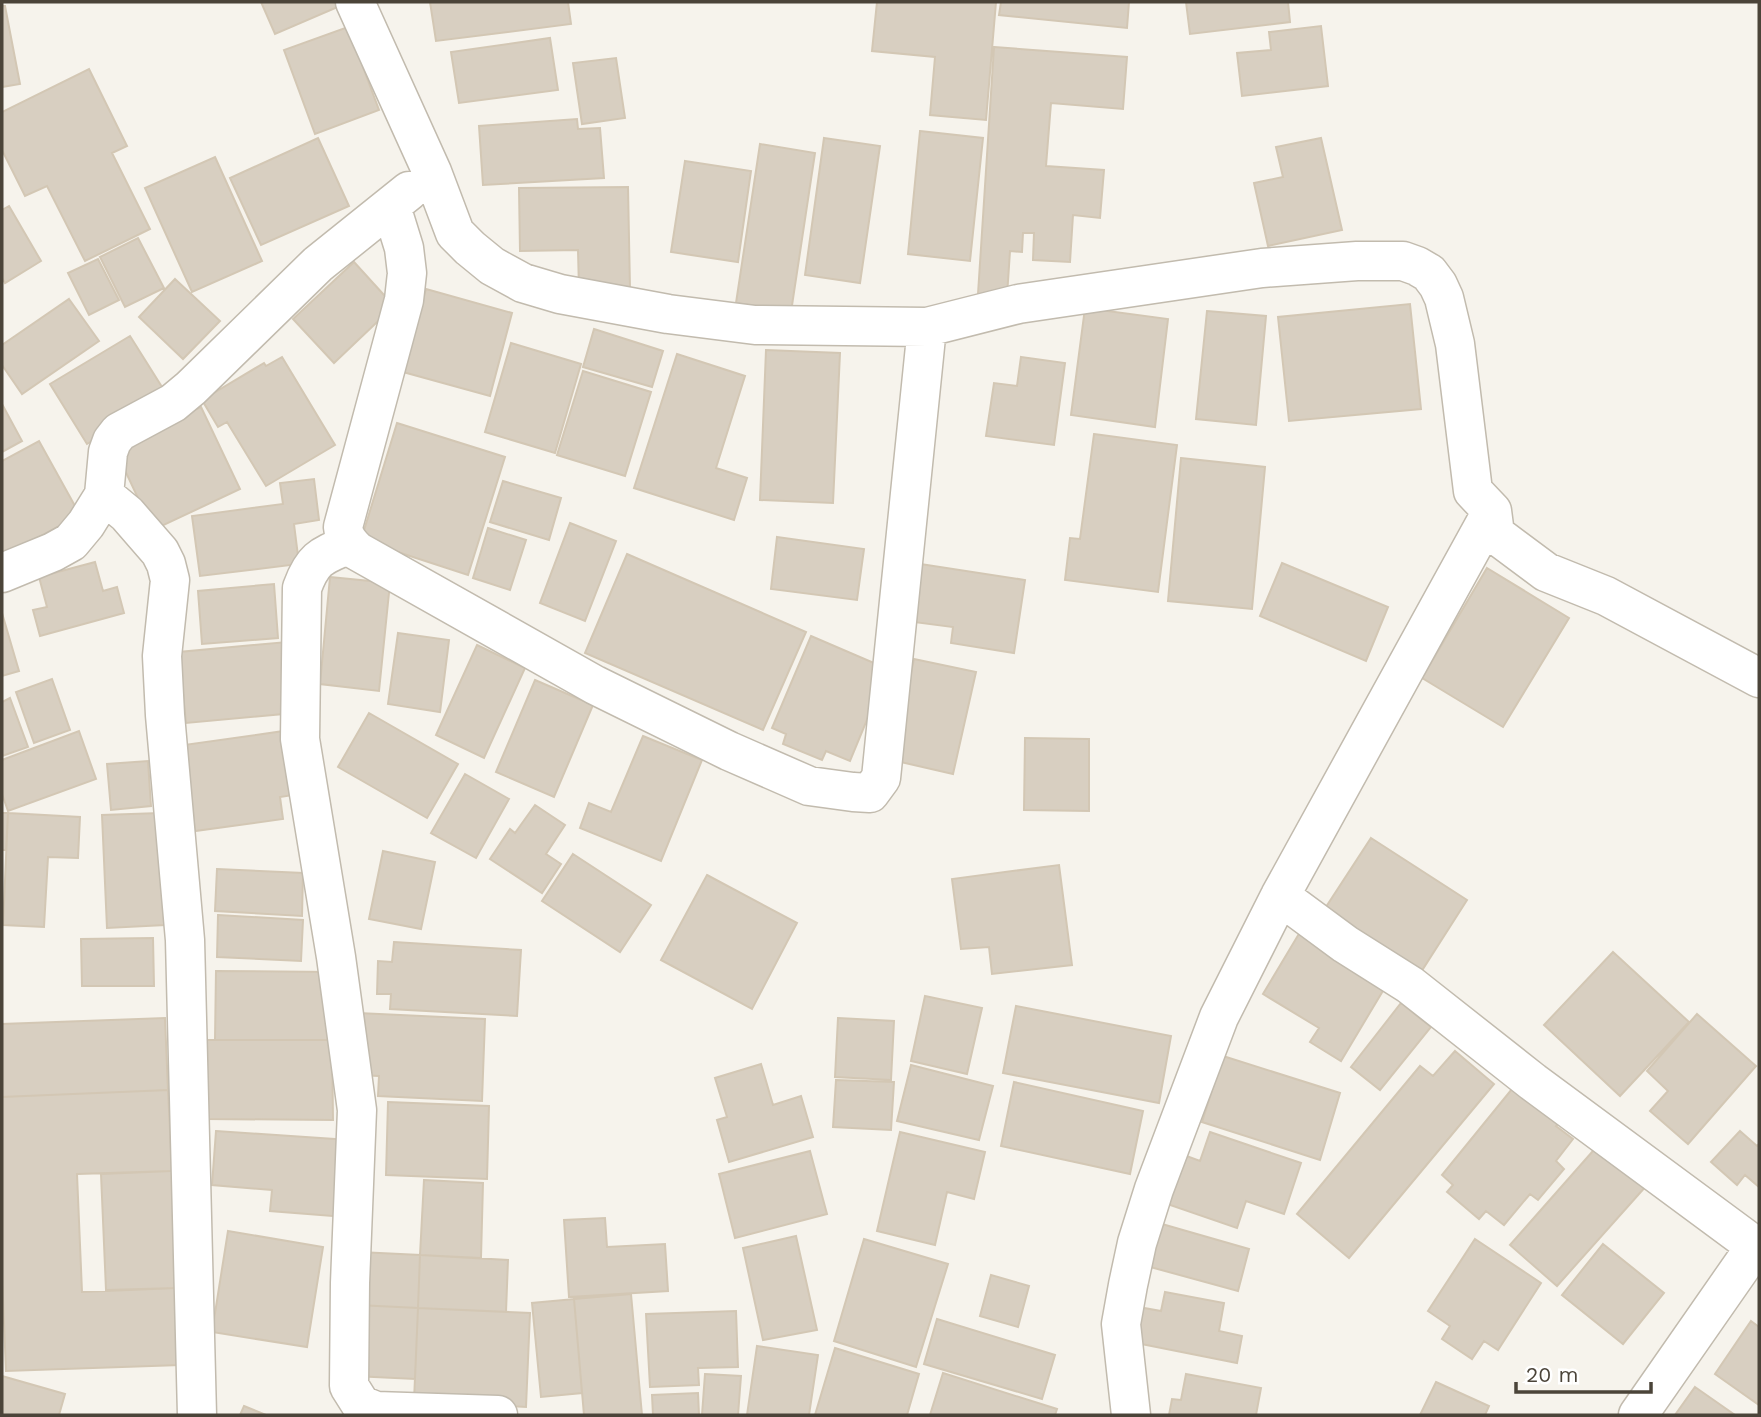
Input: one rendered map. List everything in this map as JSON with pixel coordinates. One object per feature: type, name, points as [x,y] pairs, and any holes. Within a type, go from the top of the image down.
[{"type":"street","points":[[355,2],[432,172],[455,233],[492,266],[523,283],[560,295],[755,326],[927,327],[1018,304],[1262,268],[1357,261],[1403,261],[1417,267],[1429,273],[1444,298],[1455,344],[1473,491],[1492,511],[1495,534],[1546,572],[1606,596],[1759,678]]},
{"type":"street","points":[[2,573],[71,542],[104,495],[108,452],[119,432],[173,403],[318,264],[432,172]]},
{"type":"street","points":[[391,206],[404,248],[406,286],[344,527],[344,534],[350,544],[357,551],[595,685],[729,751],[809,786],[870,793],[881,778],[927,327]]},
{"type":"street","points":[[104,495],[127,514],[160,552],[170,580],[162,656],[184,940],[197,1415]]},
{"type":"street","points":[[1131,1415],[1121,1324],[1137,1243],[1154,1189],[1219,1017],[1280,896],[1492,511]]},
{"type":"street","points":[[350,544],[325,554],[309,568],[302,588],[300,725],[357,1110],[349,1386],[361,1405],[376,1410],[498,1415]]},
{"type":"street","points":[[1280,896],[1345,944],[1410,985],[1544,1090],[1757,1248],[1638,1415]]},
{"type":"building","points":[[261,2],[338,2],[340,6],[275,34]]},
{"type":"building","points":[[430,2],[568,2],[571,24],[436,41]]},
{"type":"building","points":[[877,2],[996,2],[986,120],[930,115],[935,57],[872,51]]},
{"type":"building","points":[[1001,2],[1129,2],[1127,28],[999,15]]},
{"type":"building","points":[[1186,2],[1288,2],[1290,22],[1190,34]]},
{"type":"building","points":[[2,6],[5,6],[20,84],[2,87]]},
{"type":"building","points":[[1321,26],[1328,86],[1242,96],[1237,53],[1271,50],[1269,32]]},
{"type":"building","points":[[348,27],[379,110],[315,134],[284,50]]},
{"type":"building","points":[[550,38],[558,90],[459,103],[451,52]]},
{"type":"building","points":[[994,47],[1127,57],[1123,109],[1051,103],[1046,166],[1104,170],[1100,218],[1073,215],[1070,262],[1033,260],[1034,233],[1023,233],[1022,252],[1010,251],[1007,296],[978,294]]},
{"type":"building","points":[[616,58],[625,118],[582,124],[573,63]]},
{"type":"building","points":[[89,69],[127,146],[112,153],[150,229],[85,261],[47,186],[25,196],[2,150],[2,112]]},
{"type":"building","points":[[577,119],[578,129],[600,128],[604,178],[483,185],[479,126]]},
{"type":"building","points":[[920,131],[983,138],[970,261],[908,254]]},
{"type":"building","points":[[318,138],[349,206],[261,245],[230,178]]},
{"type":"building","points":[[824,138],[880,146],[860,283],[805,275]]},
{"type":"building","points":[[1321,138],[1342,230],[1268,246],[1254,183],[1283,177],[1276,147]]},
{"type":"building","points":[[760,144],[815,153],[791,312],[736,303]]},
{"type":"building","points":[[215,157],[262,261],[192,292],[145,188]]},
{"type":"building","points":[[685,161],[751,171],[738,262],[671,252]]},
{"type":"building","points":[[628,187],[630,289],[579,290],[578,250],[520,251],[519,188]]},
{"type":"building","points":[[9,206],[41,261],[5,283],[2,278],[2,210]]},
{"type":"building","points":[[138,238],[164,288],[125,307],[100,257]]},
{"type":"building","points":[[98,259],[119,300],[89,315],[68,273]]},
{"type":"building","points":[[354,262],[394,306],[334,363],[293,319]]},
{"type":"building","points":[[175,279],[220,321],[183,359],[139,317]]},
{"type":"building","points":[[426,289],[512,313],[490,396],[403,372]]},
{"type":"building","points":[[69,299],[99,341],[22,394],[2,365],[2,345]]},
{"type":"building","points":[[1410,304],[1421,409],[1289,421],[1278,317]]},
{"type":"building","points":[[1085,308],[1168,319],[1155,427],[1071,415]]},
{"type":"building","points":[[1207,311],[1266,316],[1256,425],[1196,419]]},
{"type":"building","points":[[594,329],[663,351],[652,387],[583,367]]},
{"type":"building","points":[[130,336],[167,395],[87,444],[50,384]]},
{"type":"building","points":[[511,343],[581,364],[555,453],[485,432]]},
{"type":"building","points":[[766,350],[840,353],[833,503],[760,500]]},
{"type":"building","points":[[677,354],[745,376],[716,468],[747,478],[734,520],[634,488]]},
{"type":"building","points":[[282,357],[335,445],[266,486],[227,422],[218,427],[202,400],[264,363],[266,366]]},
{"type":"building","points":[[1021,357],[1065,363],[1054,445],[986,436],[994,383],[1017,386]]},
{"type":"building","points":[[583,371],[651,392],[625,476],[557,455]]},
{"type":"building","points":[[2,404],[22,441],[2,452]]},
{"type":"building","points":[[201,407],[240,489],[153,530],[114,447]]},
{"type":"building","points":[[397,423],[505,457],[468,575],[361,540]]},
{"type":"building","points":[[1094,434],[1177,445],[1158,592],[1065,580],[1070,538],[1080,539]]},
{"type":"building","points":[[39,441],[80,515],[2,557],[2,461]]},
{"type":"building","points":[[1181,458],[1265,467],[1252,609],[1168,601]]},
{"type":"building","points":[[314,479],[319,520],[294,524],[299,564],[200,576],[192,516],[283,504],[280,483]]},
{"type":"building","points":[[503,481],[561,498],[549,540],[490,522]]},
{"type":"building","points":[[570,523],[616,541],[585,621],[540,603]]},
{"type":"building","points":[[488,528],[526,540],[510,590],[473,578]]},
{"type":"building","points":[[777,537],[864,549],[857,600],[771,589]]},
{"type":"building","points":[[627,554],[806,632],[763,730],[585,653]]},
{"type":"building","points":[[95,562],[103,591],[117,587],[124,613],[40,636],[33,610],[47,607],[39,577]]},
{"type":"building","points":[[914,563],[1025,580],[1014,653],[951,643],[953,627],[906,621]]},
{"type":"building","points":[[1282,563],[1388,607],[1366,661],[1260,616]]},
{"type":"building","points":[[1487,568],[1569,618],[1503,727],[1422,678]]},
{"type":"building","points":[[330,577],[390,583],[379,691],[320,684]]},
{"type":"building","points":[[274,584],[278,638],[202,644],[198,591]]},
{"type":"building","points":[[2,613],[19,671],[2,676]]},
{"type":"building","points":[[398,633],[449,640],[440,712],[388,704]]},
{"type":"building","points":[[811,636],[888,669],[850,761],[826,751],[822,760],[783,744],[786,734],[772,728]]},
{"type":"building","points":[[287,642],[294,713],[186,723],[179,652]]},
{"type":"building","points":[[477,645],[525,668],[484,758],[436,735]]},
{"type":"building","points":[[914,659],[976,672],[953,774],[892,760]]},
{"type":"building","points":[[52,679],[70,730],[34,743],[16,692]]},
{"type":"building","points":[[535,680],[593,705],[554,797],[496,772]]},
{"type":"building","points":[[10,698],[28,747],[2,756],[2,702]]},
{"type":"building","points":[[369,713],[458,764],[427,818],[338,767]]},
{"type":"building","points":[[79,731],[96,779],[8,811],[2,794],[2,760]]},
{"type":"building","points":[[284,731],[293,795],[280,797],[283,819],[195,831],[184,745]]},
{"type":"building","points":[[643,736],[702,760],[661,861],[580,828],[589,803],[611,812]]},
{"type":"building","points":[[1025,738],[1089,739],[1089,811],[1024,810]]},
{"type":"building","points":[[148,761],[151,806],[111,810],[107,764]]},
{"type":"building","points":[[465,774],[509,799],[476,858],[431,833]]},
{"type":"building","points":[[535,805],[565,825],[546,854],[561,864],[542,893],[490,859],[510,829],[515,833]]},
{"type":"building","points":[[2,813],[8,813],[6,850],[2,850]]},
{"type":"building","points":[[8,813],[80,817],[78,858],[48,857],[44,927],[3,925]]},
{"type":"building","points":[[160,813],[165,925],[107,928],[102,815]]},
{"type":"building","points":[[1371,838],[1467,900],[1421,972],[1324,910]]},
{"type":"building","points":[[383,851],[435,862],[421,929],[369,919]]},
{"type":"building","points":[[573,854],[651,905],[620,952],[542,901]]},
{"type":"building","points":[[1059,865],[1072,965],[992,974],[989,947],[961,949],[952,879]]},
{"type":"building","points":[[217,869],[303,873],[302,916],[215,911]]},
{"type":"building","points":[[707,875],[797,923],[752,1009],[661,960]]},
{"type":"building","points":[[218,915],[303,920],[301,961],[217,957]]},
{"type":"building","points":[[1300,932],[1387,984],[1341,1061],[1310,1042],[1319,1028],[1263,994]]},
{"type":"building","points":[[153,938],[154,986],[82,986],[81,939]]},
{"type":"building","points":[[394,942],[521,950],[517,1016],[390,1009],[391,994],[377,994],[378,961],[392,962]]},
{"type":"building","points":[[1613,952],[1689,1022],[1620,1096],[1544,1025]]},
{"type":"building","points":[[216,971],[332,972],[332,1040],[215,1040]]},
{"type":"building","points":[[925,996],[982,1008],[967,1074],[911,1061]]},
{"type":"building","points":[[1401,1003],[1431,1027],[1380,1090],[1351,1067]]},
{"type":"building","points":[[1016,1006],[1171,1036],[1159,1103],[1003,1073]]},
{"type":"building","points":[[358,1013],[485,1019],[482,1101],[378,1096],[379,1076],[356,1075]]},
{"type":"building","points":[[1697,1014],[1756,1066],[1688,1144],[1650,1111],[1668,1091],[1647,1071]]},
{"type":"building","points":[[165,1018],[168,1090],[2,1097],[2,1024]]},
{"type":"building","points":[[838,1018],[894,1021],[891,1080],[835,1077]]},
{"type":"building","points":[[206,1040],[332,1040],[333,1120],[207,1119]]},
{"type":"building","points":[[1455,1051],[1494,1084],[1349,1258],[1297,1214],[1420,1066],[1433,1076]]},
{"type":"building","points":[[1223,1056],[1340,1093],[1320,1160],[1202,1122]]},
{"type":"building","points":[[761,1064],[773,1105],[801,1096],[813,1137],[729,1162],[717,1120],[727,1117],[715,1078]]},
{"type":"building","points":[[911,1065],[993,1086],[979,1140],[897,1121]]},
{"type":"building","points":[[836,1080],[894,1082],[891,1130],[833,1127]]},
{"type":"building","points":[[1014,1082],[1143,1111],[1130,1174],[1001,1146]]},
{"type":"building","points":[[1512,1089],[1529,1103],[1535,1095],[1563,1118],[1556,1126],[1573,1139],[1556,1161],[1564,1169],[1538,1200],[1530,1194],[1504,1225],[1486,1211],[1479,1219],[1447,1192],[1453,1185],[1442,1175]]},
{"type":"building","points":[[168,1090],[172,1171],[77,1174],[82,1292],[177,1288],[180,1365],[6,1371],[2,1275],[2,1097]]},
{"type":"building","points":[[388,1102],[489,1106],[487,1179],[386,1175]]},
{"type":"building","points":[[216,1131],[349,1140],[345,1217],[270,1211],[272,1190],[212,1185]]},
{"type":"building","points":[[1740,1131],[1757,1146],[1759,1144],[1759,1187],[1745,1175],[1737,1185],[1711,1162]]},
{"type":"building","points":[[900,1132],[985,1152],[974,1199],[947,1192],[935,1245],[877,1231]]},
{"type":"building","points":[[1210,1132],[1301,1163],[1284,1214],[1246,1201],[1237,1228],[1167,1204],[1184,1155],[1200,1161]]},
{"type":"building","points":[[1600,1143],[1647,1185],[1557,1286],[1510,1245]]},
{"type":"building","points":[[810,1151],[827,1214],[735,1238],[719,1174]]},
{"type":"building","points":[[172,1171],[177,1288],[106,1290],[101,1174]]},
{"type":"building","points":[[424,1180],[483,1183],[481,1258],[420,1255]]},
{"type":"building","points":[[605,1218],[607,1247],[665,1244],[668,1291],[569,1297],[564,1220]]},
{"type":"building","points":[[1155,1222],[1249,1249],[1238,1291],[1143,1265]]},
{"type":"building","points":[[228,1231],[323,1247],[307,1347],[212,1332]]},
{"type":"building","points":[[796,1236],[817,1330],[763,1340],[743,1248]]},
{"type":"building","points":[[864,1239],[948,1264],[916,1367],[834,1341]]},
{"type":"building","points":[[1475,1239],[1541,1283],[1498,1350],[1484,1341],[1472,1359],[1442,1339],[1450,1326],[1428,1311]]},
{"type":"building","points":[[1603,1244],[1664,1293],[1623,1344],[1562,1295]]},
{"type":"building","points":[[359,1252],[420,1255],[418,1308],[357,1305]]},
{"type":"building","points":[[420,1255],[508,1260],[506,1312],[418,1308]]},
{"type":"building","points":[[991,1275],[1029,1286],[1018,1327],[980,1316]]},
{"type":"building","points":[[1165,1292],[1224,1303],[1219,1331],[1242,1336],[1237,1363],[1126,1341],[1133,1306],[1161,1311]]},
{"type":"building","points":[[631,1294],[642,1415],[584,1415],[574,1299]]},
{"type":"building","points":[[574,1299],[582,1393],[541,1397],[532,1303]]},
{"type":"building","points":[[357,1305],[418,1308],[415,1379],[354,1376]]},
{"type":"building","points":[[418,1308],[530,1313],[526,1407],[414,1401]]},
{"type":"building","points":[[736,1311],[738,1367],[698,1368],[699,1385],[650,1387],[646,1314]]},
{"type":"building","points":[[937,1319],[1055,1355],[1042,1399],[924,1364]]},
{"type":"building","points":[[1751,1321],[1759,1327],[1759,1405],[1715,1374]]},
{"type":"building","points":[[757,1346],[818,1355],[809,1415],[747,1415]]},
{"type":"building","points":[[835,1348],[919,1374],[907,1415],[815,1415]]},
{"type":"building","points":[[943,1373],[1057,1409],[1055,1415],[930,1415]]},
{"type":"building","points":[[705,1374],[741,1376],[738,1415],[702,1415]]},
{"type":"building","points":[[1186,1374],[1261,1388],[1256,1415],[1169,1415],[1172,1399],[1181,1400]]},
{"type":"building","points":[[2,1376],[65,1394],[59,1415],[2,1415]]},
{"type":"building","points":[[1436,1382],[1489,1406],[1485,1415],[1420,1415]]},
{"type":"building","points":[[1695,1387],[1735,1415],[1675,1415]]},
{"type":"building","points":[[698,1393],[699,1415],[653,1415],[652,1395]]},
{"type":"building","points":[[244,1406],[266,1415],[240,1415]]}]
